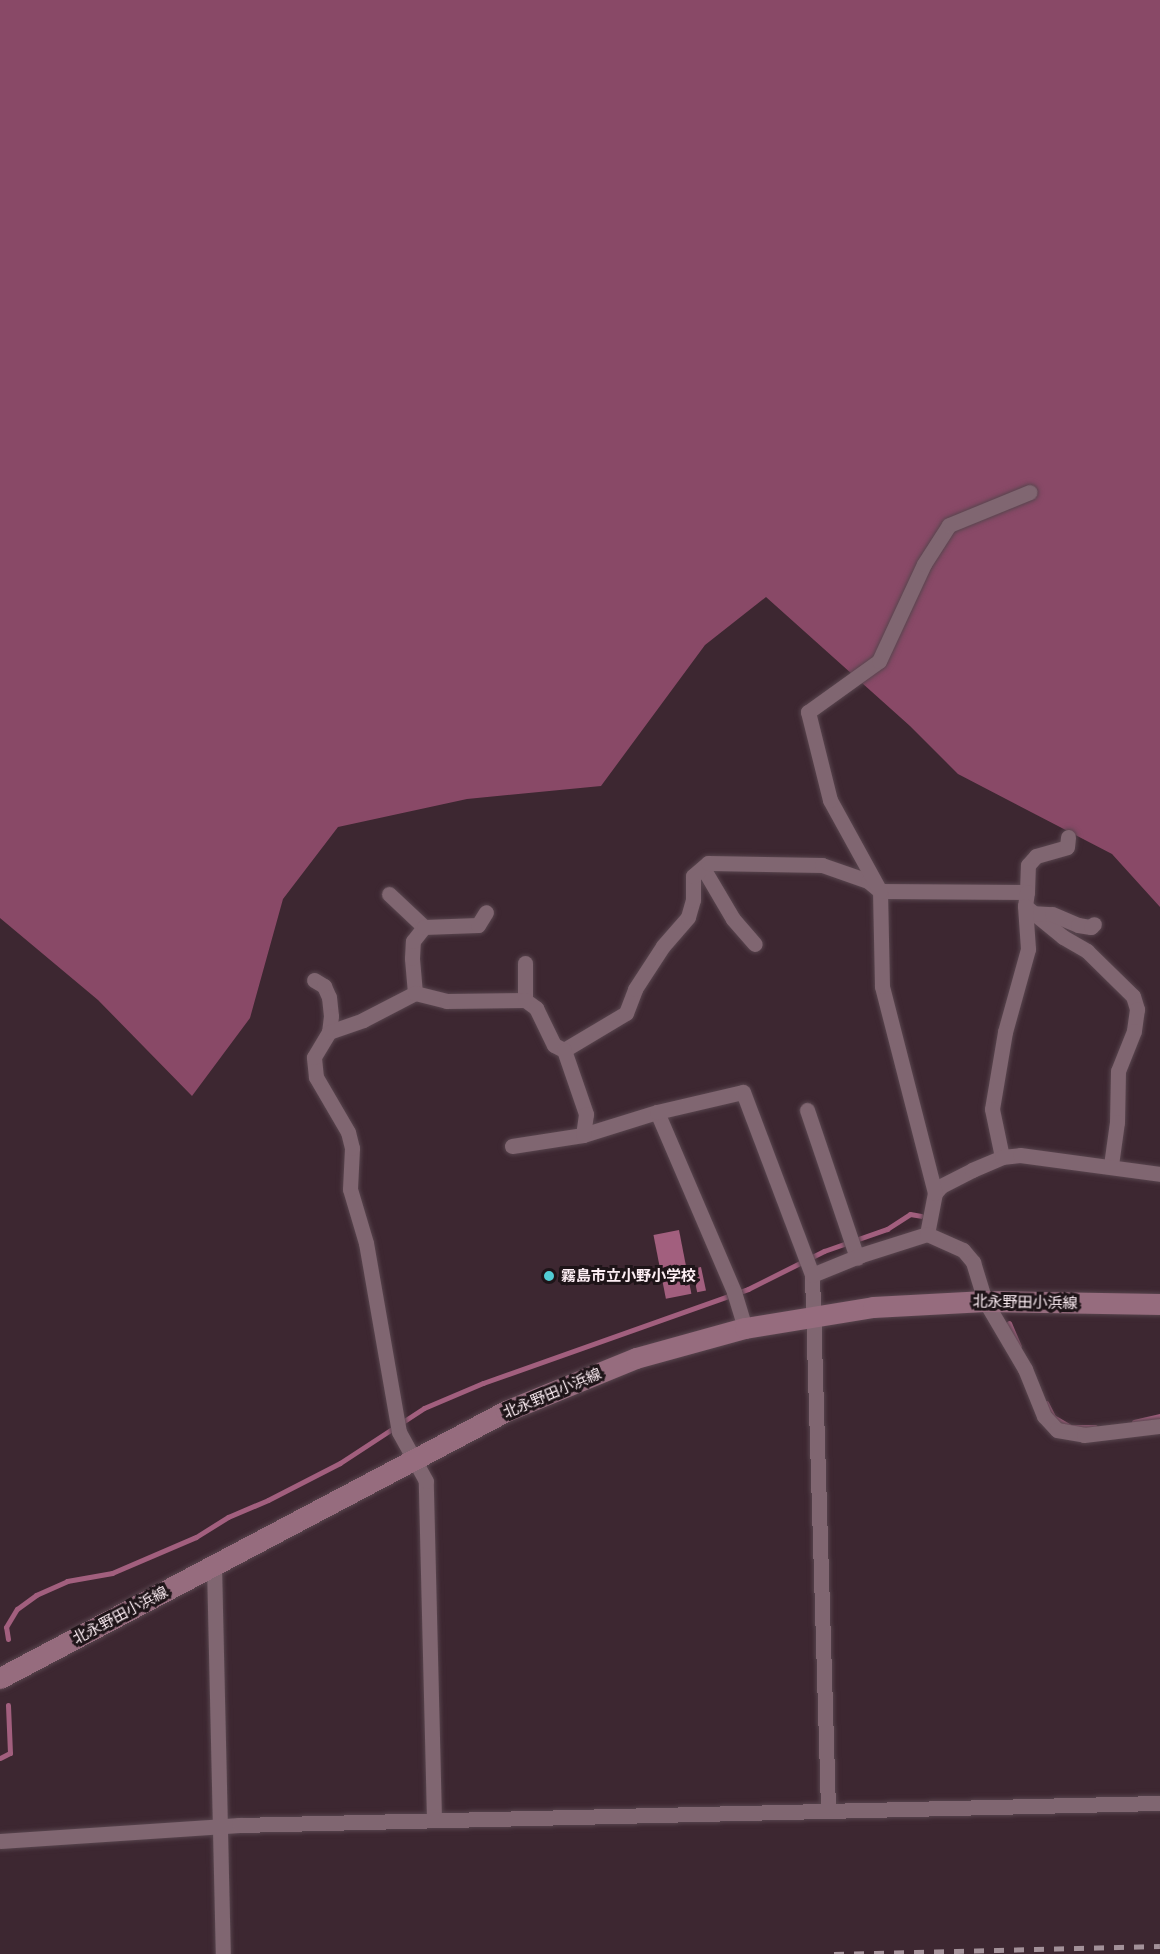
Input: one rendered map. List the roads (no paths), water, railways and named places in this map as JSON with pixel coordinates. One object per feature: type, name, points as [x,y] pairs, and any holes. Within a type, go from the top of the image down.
[{"type":"main road","name":"北永野田小浜線","points":[[0,1678],[506,1411],[624,1362],[745,1328],[873,1307],[985,1300],[1160,1304]]},
{"type":"street","points":[[935,1196],[882,986],[880,891],[830,800],[808,712],[879,661],[924,564],[949,525],[1030,492]]},
{"type":"street","points":[[1002,1157],[992,1109],[1005,1032],[1028,949],[1028,865],[1035,856],[1067,848],[1068,837]]},
{"type":"street","points":[[564,1050],[626,1013],[635,990],[663,946],[688,917],[693,876],[708,863],[822,865],[868,881],[880,891],[1027,904],[1078,925],[1091,927],[1094,924]]},
{"type":"street","points":[[703,868],[733,919],[754,944]]},
{"type":"street","points":[[389,894],[424,927],[478,926],[486,912]]},
{"type":"street","points":[[1027,904],[1087,951],[1133,996],[1137,1008],[1134,1031],[1118,1071],[1117,1122],[1111,1166]]},
{"type":"street","points":[[415,993],[413,941],[424,927]]},
{"type":"street","points":[[525,963],[525,1000]]},
{"type":"street","points":[[314,980],[324,986],[329,998],[331,1016],[329,1032],[314,1057],[316,1077],[348,1131],[352,1148],[350,1189],[366,1243],[395,1415],[399,1432],[426,1482],[434,1819]]},
{"type":"street","points":[[329,1032],[363,1020],[415,993],[446,1001],[525,1000],[536,1008],[554,1045],[564,1050],[586,1114],[583,1135]]},
{"type":"street","points":[[512,1146],[583,1135],[657,1113],[744,1092],[810,1271],[814,1315],[828,1809]]},
{"type":"street","points":[[807,1110],[855,1254]]},
{"type":"street","points":[[657,1113],[736,1299],[745,1328]]},
{"type":"street","points":[[928,1228],[935,1196],[941,1186],[1002,1157],[1020,1155],[1160,1174]]},
{"type":"street","points":[[810,1271],[928,1228]]},
{"type":"street","points":[[928,1228],[963,1250],[973,1262],[985,1300],[1025,1369],[1044,1416],[1057,1430],[1084,1435],[1160,1426]]},
{"type":"street","points":[[214,1564],[223,1954]]},
{"type":"street","points":[[0,1841],[220,1829],[239,1825],[828,1809],[1160,1803]]},
{"type":"waterway","points":[[8,1639],[6,1627],[17,1609],[36,1595],[67,1581],[112,1573],[196,1537],[228,1517],[268,1500],[340,1463],[424,1408],[483,1383],[748,1289],[824,1251],[887,1229],[910,1214],[921,1216]]},
{"type":"waterway","points":[[1009,1323],[1019,1346]]},
{"type":"waterway","points":[[1046,1403],[1053,1417],[1070,1427],[1095,1427]]},
{"type":"waterway","points":[[1134,1422],[1160,1416]]},
{"type":"waterway","points":[[0,1758],[10,1753],[8,1705]]},
{"type":"railway","points":[[834,1954],[1160,1946]]},
{"type":"place","name":"霧島市立小野小学校","points":[[549,1276]]}]
